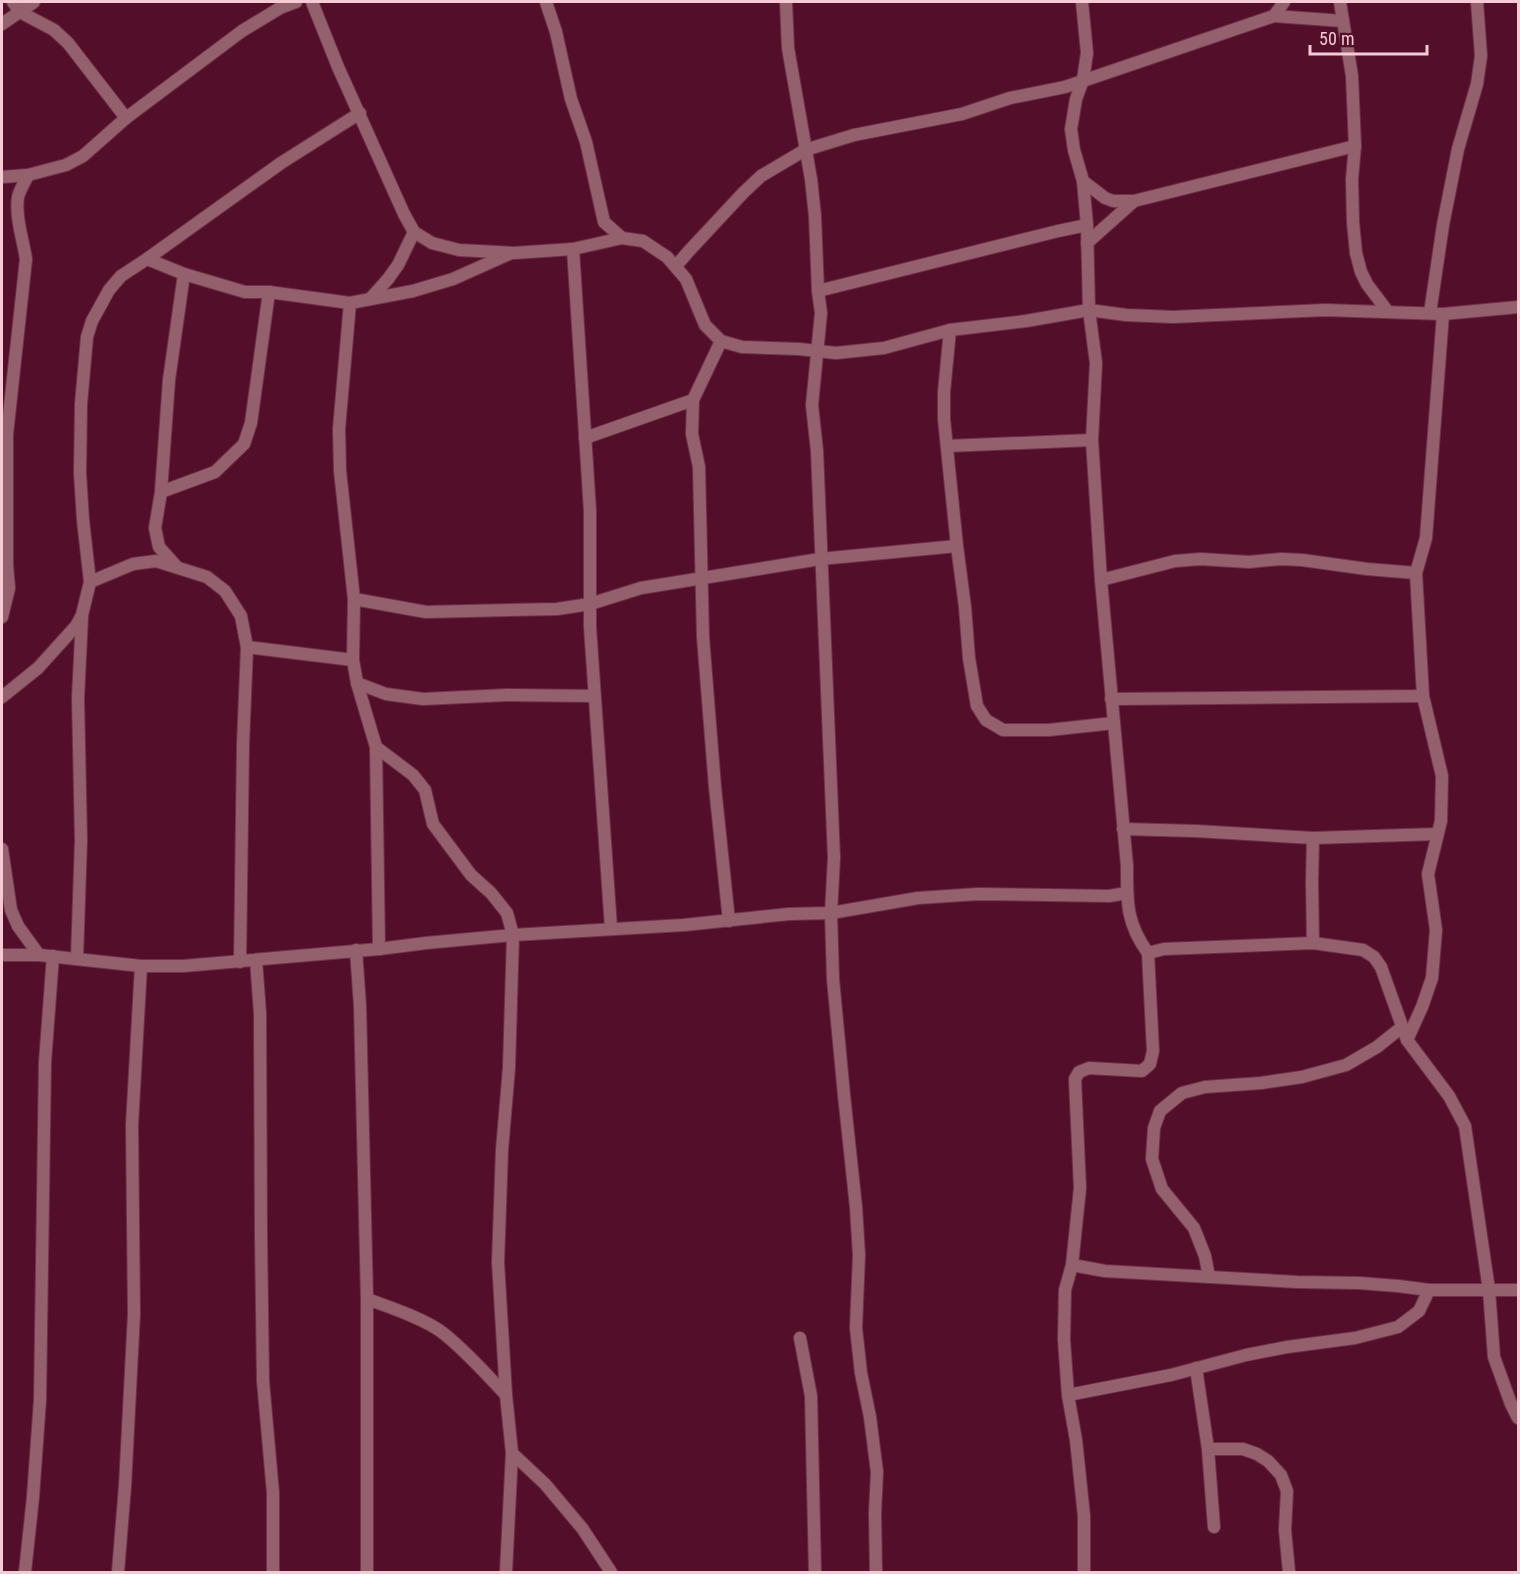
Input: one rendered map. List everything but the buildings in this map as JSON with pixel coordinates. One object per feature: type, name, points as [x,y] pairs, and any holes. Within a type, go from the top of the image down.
[{"type":"street","points":[[2,24],[17,7],[34,2]]},
{"type":"street","points":[[2,177],[28,175],[66,165],[83,156],[126,118],[242,31],[280,8],[296,2]]},
{"type":"street","points":[[312,2],[338,67],[414,232],[432,243],[459,250],[514,253],[573,249],[622,238],[643,241],[656,248],[676,266],[686,279],[705,325],[721,341],[742,346],[836,353],[884,348],[950,330],[1026,321],[1089,310],[1126,315],[1173,317],[1325,310],[1436,314],[1518,307]]},
{"type":"street","points":[[546,2],[556,32],[571,99],[586,142],[604,222],[622,238]]},
{"type":"street","points":[[786,2],[788,48],[811,179],[821,313],[812,405],[817,451],[834,858],[831,913],[833,979],[856,1207],[859,1255],[856,1328],[877,1472],[876,1572]]},
{"type":"street","points":[[1082,2],[1087,53],[1071,129],[1083,181],[1087,225],[1089,310],[1096,363],[1092,440],[1101,580],[1127,866],[1127,893],[1132,925],[1148,953],[1153,1051],[1150,1064],[1142,1071],[1089,1068],[1079,1072],[1075,1078],[1080,1188],[1072,1265],[1065,1290],[1064,1340],[1068,1395],[1076,1440],[1084,1516],[1084,1572]]},
{"type":"street","points":[[1274,16],[1284,2]]},
{"type":"street","points":[[1340,2],[1352,76],[1355,146],[1352,178],[1356,253],[1367,285],[1388,312]]},
{"type":"street","points":[[1407,1040],[1422,1007],[1431,978],[1436,930],[1428,874],[1441,821],[1442,776],[1423,696],[1416,573],[1426,538],[1436,314],[1443,225],[1458,149],[1477,84],[1481,56],[1477,2]]},
{"type":"street","points":[[17,7],[54,30],[68,43],[126,118]]},
{"type":"street","points":[[676,266],[761,176],[805,150],[854,135],[962,114],[1010,98],[1065,87],[1274,16],[1343,21]]},
{"type":"street","points":[[77,958],[81,840],[78,698],[82,615],[90,582],[85,551],[80,473],[81,404],[87,337],[92,321],[109,290],[122,276],[281,163],[360,113]]},
{"type":"street","points":[[1083,181],[1105,198],[1113,201],[1134,201],[1355,146]]},
{"type":"street","points":[[2,617],[9,588],[4,497],[7,434],[26,259],[17,214],[19,195],[28,175]]},
{"type":"street","points":[[1086,243],[1134,201]]},
{"type":"street","points":[[594,244],[604,222]]},
{"type":"street","points":[[818,291],[1087,225]]},
{"type":"street","points":[[370,298],[398,265],[414,232]]},
{"type":"street","points":[[573,249],[590,511],[590,604],[594,696],[611,928]]},
{"type":"street","points":[[147,259],[184,274],[245,292],[269,292],[350,303],[413,291],[453,279],[514,253]]},
{"type":"street","points":[[176,566],[159,547],[155,528],[161,492],[169,380],[184,274]]},
{"type":"street","points":[[161,492],[215,472],[244,444],[251,423],[269,292]]},
{"type":"street","points":[[350,303],[339,429],[340,471],[354,599],[353,660],[357,683],[376,747],[379,949]]},
{"type":"street","points":[[950,330],[944,392],[944,419],[969,658],[977,706],[986,720],[1003,730],[1049,730],[1114,723]]},
{"type":"street","points":[[721,341],[693,400],[692,434],[699,467],[703,637],[729,921]]},
{"type":"street","points":[[585,438],[693,400]]},
{"type":"street","points":[[947,446],[1092,440]]},
{"type":"street","points":[[354,599],[426,612],[557,609],[590,604],[641,588],[820,559],[957,546]]},
{"type":"street","points":[[1101,580],[1174,561],[1201,559],[1249,562],[1302,560],[1367,570],[1416,573]]},
{"type":"street","points":[[90,582],[133,564],[156,561],[207,577],[225,591],[241,616],[247,647],[243,745],[240,962]]},
{"type":"street","points":[[2,697],[38,668],[76,626],[82,615]]},
{"type":"street","points":[[247,647],[353,660]]},
{"type":"street","points":[[357,683],[386,694],[423,699],[507,695],[594,696]]},
{"type":"street","points":[[1112,699],[1423,696]]},
{"type":"street","points":[[376,747],[413,775],[425,790],[433,824],[471,875],[491,893],[507,914],[513,935],[509,1068],[502,1150],[498,1262],[512,1453],[506,1572]]},
{"type":"street","points":[[1123,829],[1313,838],[1437,834]]},
{"type":"street","points":[[1313,838],[1313,943]]},
{"type":"street","points":[[2,849],[11,910],[18,926],[39,954]]},
{"type":"street","points":[[2,955],[39,954],[141,966],[183,966],[513,935],[729,921],[789,914],[831,913],[918,898],[978,894],[1109,896],[1127,893]]},
{"type":"street","points":[[1148,953],[1164,949],[1313,943],[1363,950],[1374,957],[1382,967],[1407,1040],[1449,1096],[1465,1126],[1489,1290],[1494,1357],[1518,1418]]},
{"type":"street","points":[[356,950],[360,1006],[367,1299],[367,1572]]},
{"type":"street","points":[[25,1572],[40,1400],[45,1062],[53,956]]},
{"type":"street","points":[[256,960],[260,1013],[263,1381],[273,1494],[273,1572]]},
{"type":"street","points":[[118,1572],[134,1314],[132,1125],[141,966]]},
{"type":"street","points":[[1209,1277],[1205,1256],[1194,1228],[1162,1189],[1152,1159],[1154,1128],[1160,1112],[1182,1093],[1205,1087],[1292,1079],[1346,1065],[1377,1047],[1402,1027]]},
{"type":"street","points":[[1072,1265],[1105,1271],[1297,1282],[1359,1283],[1429,1290],[1518,1290]]},
{"type":"street","points":[[1068,1395],[1171,1375],[1287,1347],[1355,1338],[1398,1327],[1419,1311],[1429,1290]]},
{"type":"street","points":[[367,1299],[399,1311],[442,1332],[506,1395]]},
{"type":"street","points":[[800,1338],[811,1396],[815,1572]]},
{"type":"street","points":[[1196,1368],[1208,1449],[1214,1527]]},
{"type":"street","points":[[1208,1449],[1243,1449],[1268,1461],[1281,1474],[1287,1491],[1285,1530],[1289,1572]]},
{"type":"street","points":[[512,1453],[545,1484],[582,1528],[611,1572]]}]
